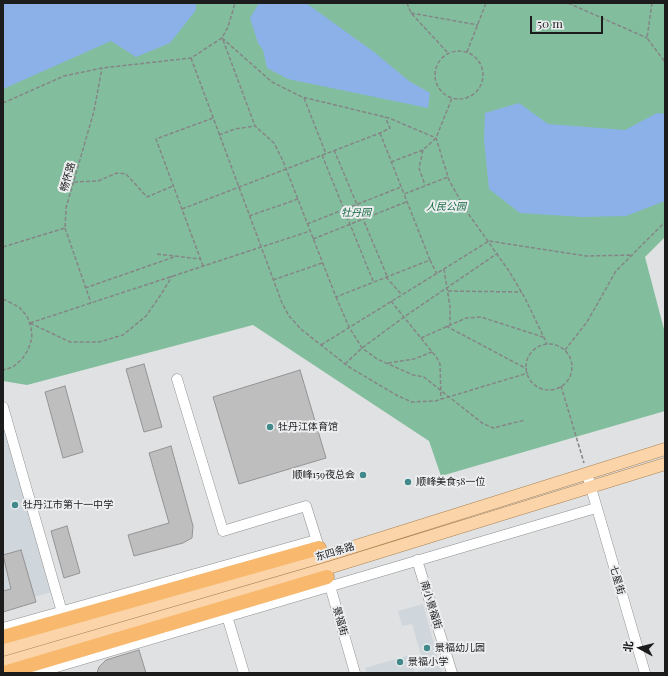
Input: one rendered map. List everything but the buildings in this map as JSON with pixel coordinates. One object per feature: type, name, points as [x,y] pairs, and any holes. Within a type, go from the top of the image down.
[{"type":"highway","points":[[3,637],[248,574],[319,548]]},
{"type":"highway","points":[[4,673],[255,594],[327,577]]},
{"type":"main road","name":"东四条路","points":[[319,548],[587,474],[665,449]]},
{"type":"main road","points":[[327,577],[590,487],[665,464]]},
{"type":"main road","points":[[3,650],[248,574]]},
{"type":"main road","points":[[3,663],[255,594]]},
{"type":"street","name":"景福街","points":[[177,379],[223,531],[306,506],[355,673]]},
{"type":"street","points":[[3,407],[62,612]]},
{"type":"street","name":"七星街","points":[[587,474],[645,673]]},
{"type":"street","points":[[36,673],[57,670],[227,616],[327,577],[417,560],[596,508]]},
{"type":"street","points":[[3,628],[319,548]]},
{"type":"street","name":"南小景福街","points":[[417,560],[452,673]]},
{"type":"street","points":[[227,616],[244,673]]},
{"type":"path","points":[[3,103],[64,76],[102,68],[191,58],[222,38],[228,27],[235,3]]},
{"type":"path","points":[[407,3],[411,13],[448,53]]},
{"type":"path","points":[[467,52],[486,3]]},
{"type":"path","points":[[568,3],[647,38],[665,62]]},
{"type":"path","points":[[647,38],[652,3]]},
{"type":"path","points":[[411,13],[478,25]]},
{"type":"path","points":[[222,38],[272,82],[303,97],[385,117],[436,138]]},
{"type":"path","points":[[222,38],[255,126],[274,143],[286,169],[336,297],[349,327],[362,348],[377,360],[413,375],[424,377],[450,396],[482,423],[493,428],[524,420]]},
{"type":"path","points":[[456,51],[467,52],[477,58],[481,65],[483,81],[479,88],[467,98],[452,98],[439,88],[436,77],[437,65],[448,53],[456,51]]},
{"type":"path","points":[[191,58],[282,303],[289,316],[302,330],[345,364],[398,396],[412,402],[441,399],[528,374]]},
{"type":"path","name":"畅怀路","points":[[65,228],[66,208],[94,111],[102,68]]},
{"type":"path","points":[[303,97],[326,154]]},
{"type":"path","points":[[391,162],[423,150],[436,138],[452,98]]},
{"type":"path","points":[[182,209],[380,133],[390,128],[385,117]]},
{"type":"path","points":[[203,266],[156,139],[213,118]]},
{"type":"path","points":[[219,135],[235,129],[255,126]]},
{"type":"path","points":[[380,133],[430,260],[437,274]]},
{"type":"path","points":[[436,138],[448,177],[465,209],[498,253],[522,292],[547,344]]},
{"type":"path","points":[[334,150],[387,277],[402,295]]},
{"type":"path","points":[[423,150],[419,168],[425,185]]},
{"type":"path","points":[[322,155],[374,282]]},
{"type":"path","points":[[74,182],[98,181],[117,173],[126,174],[147,197],[173,186]]},
{"type":"path","points":[[404,194],[448,177]]},
{"type":"path","points":[[307,224],[401,187]]},
{"type":"path","points":[[249,216],[298,199]]},
{"type":"path","points":[[313,239],[407,202]]},
{"type":"path","points":[[565,350],[587,322],[616,271],[665,222]]},
{"type":"path","points":[[3,247],[65,228],[90,303]]},
{"type":"path","points":[[30,323],[310,231]]},
{"type":"path","points":[[320,345],[489,241],[586,256],[633,255]]},
{"type":"path","points":[[345,364],[362,348],[404,317],[498,253]]},
{"type":"path","points":[[157,254],[200,259]]},
{"type":"path","points":[[85,288],[177,256]]},
{"type":"path","points":[[336,297],[430,260]]},
{"type":"path","points":[[274,280],[322,263]]},
{"type":"path","points":[[444,269],[448,291],[450,324]]},
{"type":"path","points":[[30,323],[70,342],[99,342],[123,335],[146,316],[172,276]]},
{"type":"path","points":[[448,291],[522,292]]},
{"type":"path","points":[[3,299],[19,307],[27,316],[30,323],[32,338],[28,350],[22,359],[13,367],[3,370]]},
{"type":"path","points":[[392,301],[440,364],[441,399]]},
{"type":"path","points":[[421,338],[445,326],[466,318],[481,317],[543,337]]},
{"type":"path","points":[[445,326],[527,369]]},
{"type":"path","points":[[547,344],[557,345],[565,350],[571,360],[572,368],[571,375],[561,386],[547,389],[533,383],[527,369],[530,355],[535,349],[547,344]]},
{"type":"path","points":[[387,364],[414,359],[432,352]]},
{"type":"path","points":[[561,386],[587,474]]},
{"type":"shaded area","name":"牡丹江市第十一中学","points":[[3,418],[52,592],[3,606]]},
{"type":"shaded area","name":"景福幼儿园","points":[[423,604],[442,673],[418,673],[418,671],[425,669],[412,624],[402,626],[398,611]]},
{"type":"shaded area","name":"景福小学","points":[[410,655],[415,673],[366,673],[365,668]]},
{"type":"green space","name":"人民公园","points":[[3,3],[665,3],[665,237],[645,257],[665,333],[665,411],[441,476],[429,441],[253,325],[27,385],[3,381]]},
{"type":"water","points":[[3,3],[196,3],[196,10],[170,43],[136,57],[111,41],[3,89]]},
{"type":"water","points":[[259,3],[306,3],[374,52],[409,81],[430,93],[428,108],[288,79],[267,68],[263,50],[258,43],[250,18]]},
{"type":"water","points":[[519,103],[548,124],[625,130],[657,113],[665,114],[665,201],[626,216],[583,217],[520,213],[489,189],[484,140],[485,113]]},
{"type":"place","name":"牡丹江体育馆","points":[[270,427]]},
{"type":"place","name":"顺峰159夜总会","points":[[363,475]]},
{"type":"place","name":"顺峰美食58一位","points":[[408,482]]},
{"type":"place","name":"牡丹江市第十一中学","points":[[15,505]]},
{"type":"place","name":"景福幼儿园","points":[[427,648]]},
{"type":"place","name":"景福小学","points":[[400,662]]},
{"type":"park label","name":"牡丹园","points":[[356,213]]}]
